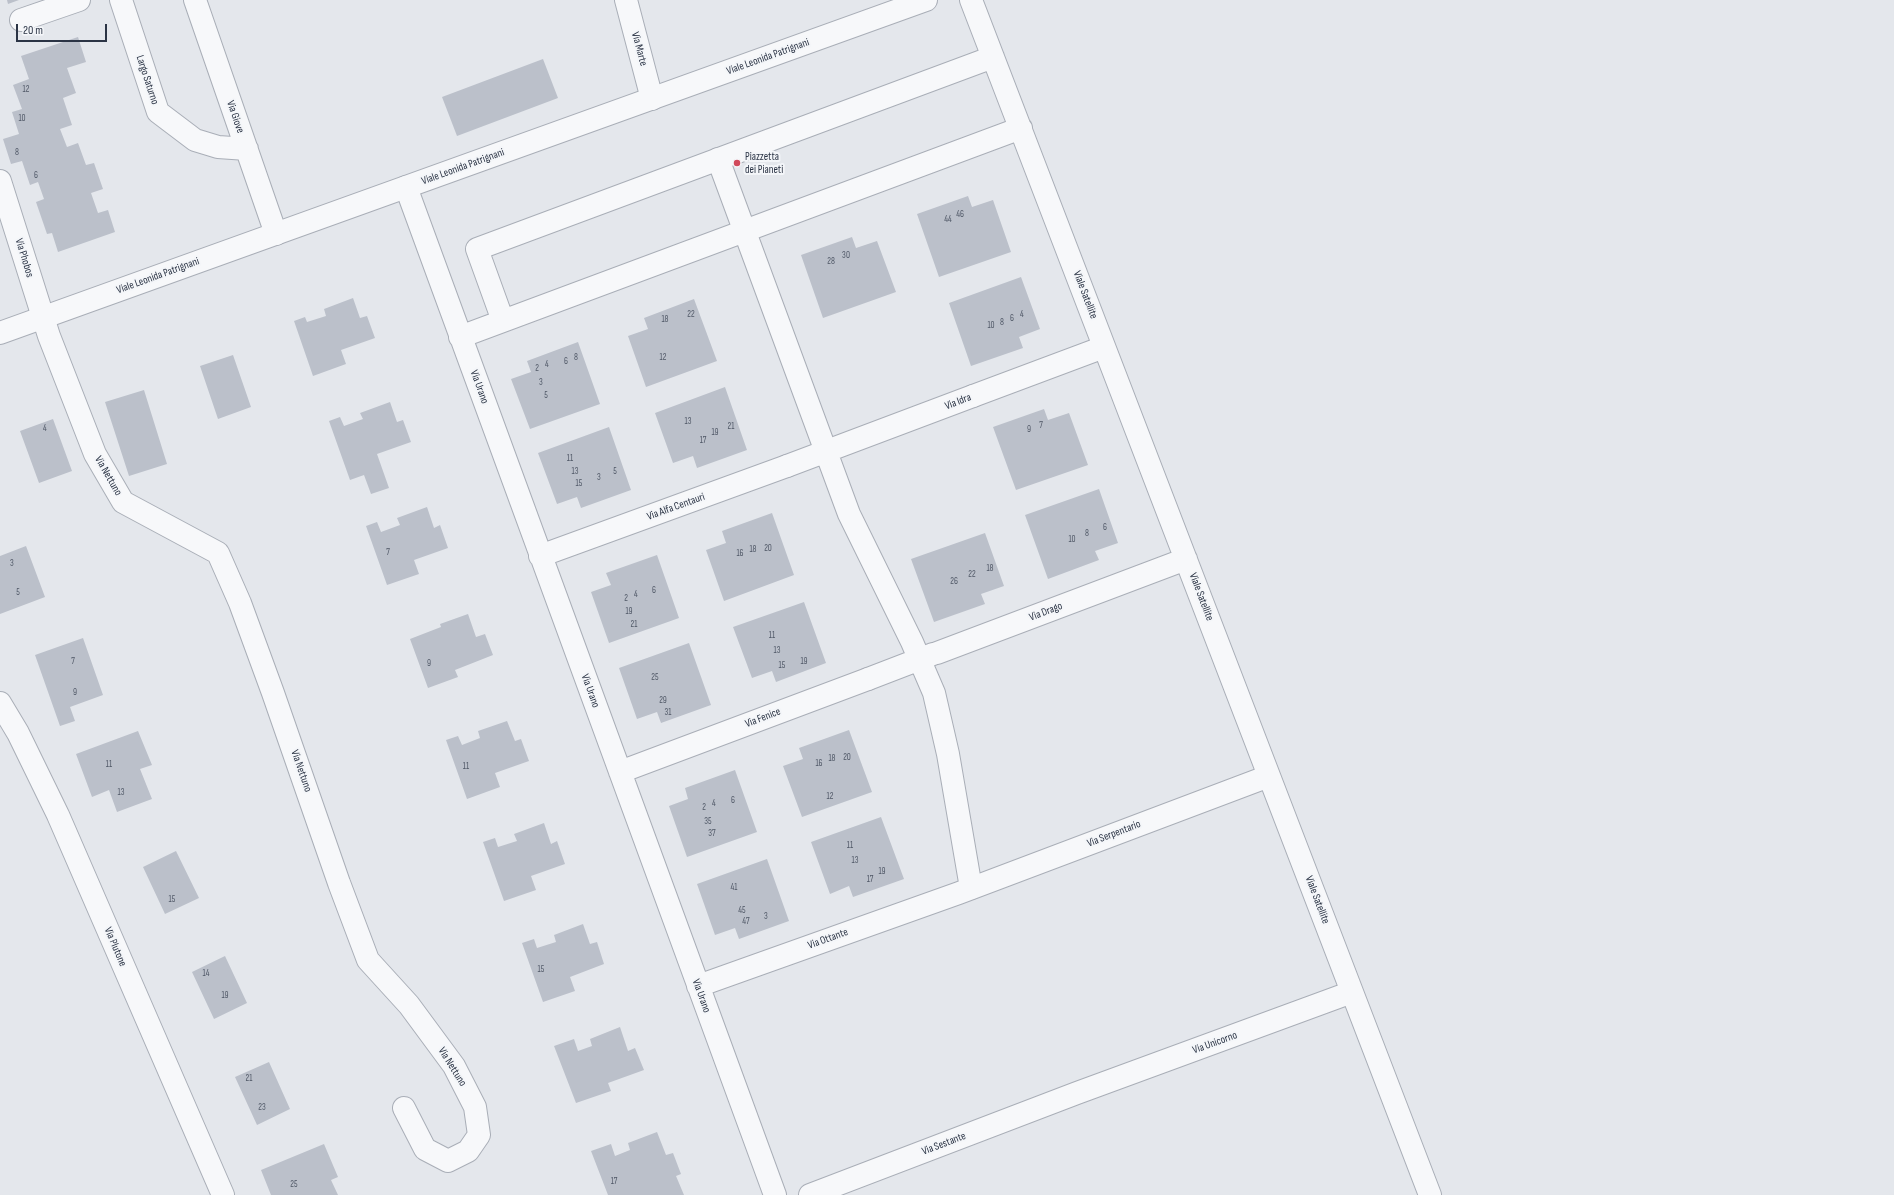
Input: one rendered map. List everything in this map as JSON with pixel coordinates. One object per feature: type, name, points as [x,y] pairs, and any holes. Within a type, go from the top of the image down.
[{"type":"street","points":[[21,20],[79,0]]},
{"type":"street","name":"Largo Saturno","points":[[121,0],[158,112],[194,140],[218,148],[246,149]]},
{"type":"street","name":"Via Giove","points":[[195,0],[276,234]]},
{"type":"street","name":"Via Marte","points":[[626,0],[652,99]]},
{"type":"street","name":"Viale Leonida Patrignani","points":[[0,333],[46,327],[276,234],[926,0]]},
{"type":"street","name":"Viale Satellite","points":[[971,0],[1430,1195]]},
{"type":"street","points":[[502,321],[477,249],[993,57]]},
{"type":"street","points":[[460,337],[1021,128]]},
{"type":"street","points":[[718,159],[744,231],[818,455],[921,658],[934,693],[942,724],[958,808],[965,890]]},
{"type":"street","name":"Via Phobos","points":[[0,181],[46,327]]},
{"type":"street","name":"Via Urano","points":[[406,188],[775,1195]]},
{"type":"street","name":"Via Nettuno","points":[[46,327],[95,454],[123,502],[218,553],[240,603],[368,960],[409,1005],[454,1066],[475,1107],[479,1135],[468,1151],[448,1161],[425,1149],[404,1108]]},
{"type":"street","name":"Via Idra","points":[[818,455],[1104,347]]},
{"type":"street","name":"Via Alfa Centauri","points":[[540,556],[818,455]]},
{"type":"street","name":"Via Drago","points":[[921,658],[1186,559]]},
{"type":"street","name":"Via Fenice","points":[[620,772],[921,658]]},
{"type":"street","name":"Via Plutone","points":[[0,703],[18,733],[58,815],[223,1195]]},
{"type":"street","name":"Via Serpentario","points":[[965,890],[1269,776]]},
{"type":"street","name":"Via Ottante","points":[[698,986],[965,890]]},
{"type":"street","name":"Via Unicorno","points":[[1077,1093],[1352,992]]},
{"type":"street","name":"Via Sestante","points":[[810,1195],[1077,1093]]},
{"type":"building","points":[[7,0],[19,0],[8,4]]},
{"type":"building","points":[[78,37],[86,62],[67,68],[76,93],[63,98],[72,125],[60,129],[67,147],[78,143],[86,165],[94,163],[103,189],[91,193],[98,213],[108,210],[115,232],[58,252],[52,233],[47,234],[36,202],[44,199],[38,182],[30,185],[22,161],[11,164],[3,139],[19,134],[12,112],[22,109],[13,85],[29,79],[21,56]]},
{"type":"building","points":[[543,59],[558,98],[457,136],[442,97]]},
{"type":"building","points":[[968,196],[972,207],[993,200],[1011,252],[939,277],[917,214]]},
{"type":"building","points":[[852,237],[856,248],[877,241],[896,292],[823,318],[801,255]]},
{"type":"building","points":[[1021,277],[1040,329],[1019,337],[1023,348],[971,366],[949,303]]},
{"type":"building","points":[[353,298],[360,318],[367,316],[375,338],[341,350],[346,364],[313,376],[294,321],[305,317],[307,322],[326,316],[324,309]]},
{"type":"building","points":[[694,299],[717,361],[646,387],[628,336],[648,329],[644,318]]},
{"type":"building","points":[[578,342],[600,404],[530,429],[511,379],[531,372],[527,361]]},
{"type":"building","points":[[233,355],[251,407],[218,419],[200,366]]},
{"type":"building","points":[[725,387],[747,450],[697,468],[693,456],[673,463],[655,413]]},
{"type":"building","points":[[144,390],[167,464],[129,476],[105,402]]},
{"type":"building","points":[[390,402],[397,422],[403,420],[411,442],[377,454],[389,488],[371,494],[364,475],[350,480],[329,421],[340,417],[344,426],[363,419],[360,413]]},
{"type":"building","points":[[1044,409],[1048,420],[1069,413],[1088,465],[1016,490],[993,427]]},
{"type":"building","points":[[53,419],[72,471],[39,483],[20,431]]},
{"type":"building","points":[[609,427],[631,490],[581,508],[577,497],[557,504],[538,453]]},
{"type":"building","points":[[1099,489],[1118,543],[1095,551],[1099,560],[1048,579],[1025,515]]},
{"type":"building","points":[[427,507],[434,528],[440,525],[448,548],[414,560],[419,574],[387,585],[366,526],[377,522],[381,532],[400,525],[397,518]]},
{"type":"building","points":[[772,513],[794,575],[724,601],[706,550],[726,543],[722,531]]},
{"type":"building","points":[[985,533],[1004,586],[981,594],[985,604],[934,622],[911,559]]},
{"type":"building","points":[[26,546],[45,597],[0,614],[0,556]]},
{"type":"building","points":[[657,555],[679,618],[609,643],[591,592],[611,585],[606,573]]},
{"type":"building","points":[[804,602],[826,663],[776,682],[772,671],[752,678],[733,627]]},
{"type":"building","points":[[468,614],[476,637],[485,634],[493,655],[455,670],[458,677],[428,688],[410,639],[441,627],[440,624]]},
{"type":"building","points":[[83,638],[103,695],[70,707],[75,721],[60,726],[35,655]]},
{"type":"building","points":[[689,643],[711,705],[661,723],[657,712],[637,719],[619,668]]},
{"type":"building","points":[[507,721],[515,741],[521,739],[529,761],[495,773],[500,787],[467,799],[446,740],[458,736],[462,745],[480,738],[478,731]]},
{"type":"building","points":[[849,730],[872,792],[802,817],[783,766],[803,759],[799,748]]},
{"type":"building","points":[[138,731],[152,765],[140,769],[152,799],[117,812],[109,790],[92,797],[76,754]]},
{"type":"building","points":[[735,770],[757,832],[687,857],[669,806],[688,799],[685,788]]},
{"type":"building","points":[[881,817],[904,879],[853,897],[849,886],[830,894],[811,842]]},
{"type":"building","points":[[544,823],[551,844],[557,841],[565,864],[531,876],[536,890],[504,901],[483,842],[495,838],[498,847],[517,841],[514,834]]},
{"type":"building","points":[[176,851],[199,898],[165,914],[143,867]]},
{"type":"building","points":[[767,859],[789,921],[739,939],[735,928],[715,935],[697,884]]},
{"type":"building","points":[[583,924],[590,944],[597,942],[604,964],[570,977],[575,991],[543,1002],[522,943],[534,939],[537,948],[556,942],[554,935]]},
{"type":"building","points":[[225,956],[247,1003],[214,1019],[192,972]]},
{"type":"building","points":[[620,1027],[628,1051],[635,1048],[644,1070],[608,1083],[611,1091],[576,1103],[554,1046],[574,1039],[578,1051],[592,1046],[590,1039]]},
{"type":"building","points":[[269,1062],[290,1109],[257,1125],[235,1077]]},
{"type":"building","points":[[657,1132],[666,1155],[673,1153],[681,1174],[676,1176],[684,1195],[608,1195],[591,1151],[611,1144],[615,1156],[630,1150],[628,1143]]},
{"type":"building","points":[[324,1144],[338,1177],[331,1180],[338,1195],[271,1195],[261,1170]]},
{"type":"place","name":"Piazzetta dei Pianeti","points":[[737,163]]}]
